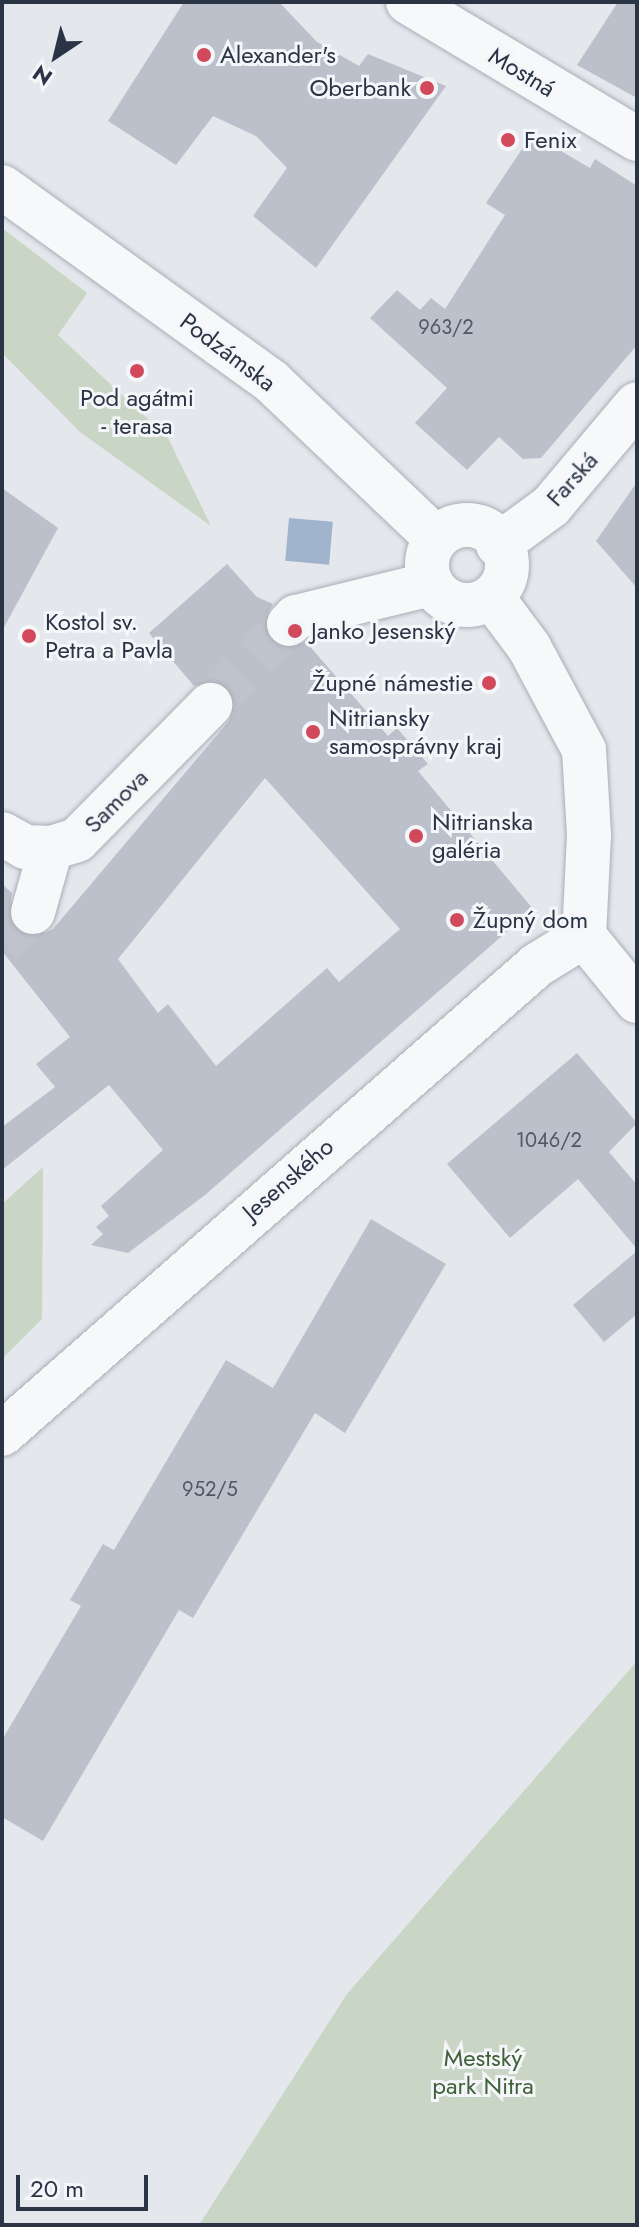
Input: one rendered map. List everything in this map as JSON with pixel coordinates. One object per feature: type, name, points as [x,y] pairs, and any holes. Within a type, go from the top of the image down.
[{"type":"street","name":"Mostná","points":[[408,2],[637,139]]},
{"type":"street","name":"Podzámska","points":[[2,187],[271,381],[436,538]]},
{"type":"street","name":"Farská","points":[[498,545],[551,506],[637,404]]},
{"type":"street","points":[[470,522],[487,529],[498,545],[508,577],[494,600],[471,606],[451,602],[430,584],[427,557],[436,538],[470,522]]},
{"type":"street","points":[[289,624],[296,617],[430,584]]},
{"type":"street","points":[[494,600],[529,647],[584,750],[589,835],[584,936],[637,1001]]},
{"type":"street","name":"Samova","points":[[51,848],[77,840],[98,823],[210,705]]},
{"type":"street","points":[[2,834],[25,847],[51,848],[33,912]]},
{"type":"street","name":"Jesenského","points":[[2,1434],[284,1182],[537,965],[584,936]]},
{"type":"green space","points":[[2,228],[87,293],[58,335],[168,438],[211,526],[80,432],[2,353]]},
{"type":"green space","points":[[43,1167],[42,1319],[2,1359],[2,1204]]},
{"type":"green space","name":"Mestský park Nitra","points":[[637,1661],[637,2225],[199,2225],[347,1994]]},
{"type":"water","points":[[289,518],[333,522],[329,565],[285,561]]},
{"type":"building","points":[[184,2],[279,2],[317,42],[359,66],[368,54],[446,86],[316,268],[253,216],[287,168],[256,136],[213,116],[176,165],[108,121]]},
{"type":"building","points":[[618,2],[637,2],[637,98],[577,65]]},
{"type":"building","points":[[532,134],[590,168],[595,159],[637,186],[637,345],[541,458],[523,459],[499,437],[467,470],[415,423],[447,388],[370,318],[397,290],[420,310],[431,298],[445,309],[505,215],[486,203]]},
{"type":"building","points":[[637,482],[637,588],[596,541]]},
{"type":"building","points":[[2,488],[58,528],[2,631]]},
{"type":"building","name":"Župný dom","points":[[227,564],[257,597],[273,604],[265,618],[271,641],[283,648],[306,642],[388,736],[397,728],[428,764],[418,771],[533,909],[205,1195],[128,1253],[91,1245],[103,1234],[96,1227],[109,1216],[101,1206],[163,1150],[109,1085],[2,1170],[2,1127],[55,1087],[36,1064],[70,1037],[2,951],[2,884],[12,893],[9,917],[16,930],[38,936],[53,929],[228,722],[234,711],[228,688],[216,681],[194,686],[149,633]],"holes":[[[265,778],[400,929],[339,982],[327,968],[216,1066],[168,1004],[158,1013],[118,959]]]},
{"type":"building","points":[[577,1053],[637,1123],[609,1152],[637,1185],[637,1249],[578,1179],[510,1238],[447,1164]]},
{"type":"building","points":[[371,1219],[446,1264],[345,1433],[315,1413],[193,1618],[179,1610],[43,1841],[2,1817],[2,1740],[81,1606],[70,1600],[103,1544],[114,1550],[226,1360],[273,1388]]},
{"type":"building","points":[[637,1251],[637,1314],[604,1342],[573,1305]]},
{"type":"tunnel","points":[[210,705],[289,624]]},
{"type":"tunnel","points":[[2,943],[33,912]]},
{"type":"place","name":"Alexander's","points":[[204,55]]},
{"type":"place","name":"Oberbank","points":[[427,88]]},
{"type":"place","name":"Fenix","points":[[508,140]]},
{"type":"place","name":"Pod agátmi - terasa","points":[[137,371]]},
{"type":"place","name":"Janko Jesenský","points":[[295,631]]},
{"type":"place","name":"Kostol sv. Petra a Pavla","points":[[29,636]]},
{"type":"place","name":"Župné námestie","points":[[489,683]]},
{"type":"place","name":"Nitriansky samosprávny kraj","points":[[313,732]]},
{"type":"place","name":"Nitrianska galéria","points":[[416,836]]},
{"type":"place","name":"Župný dom","points":[[457,920]]}]
